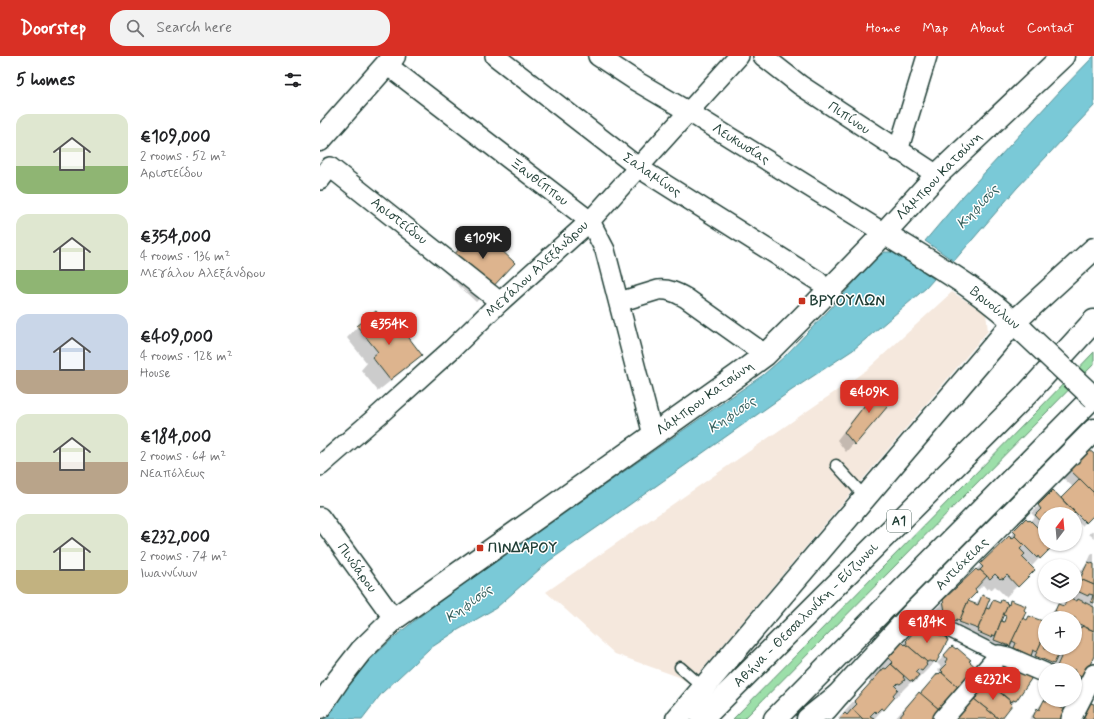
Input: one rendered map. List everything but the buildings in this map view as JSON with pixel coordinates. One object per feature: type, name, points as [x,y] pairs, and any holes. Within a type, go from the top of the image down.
[{"type":"main road","name":"Λάμπρου Κατσώνη","points":[[320,707],[339,679],[361,651],[394,619],[765,355],[802,318],[889,237],[937,175],[1063,56]]},
{"type":"main road","points":[[320,140],[391,61]]},
{"type":"main road","name":"Βρυούλων","points":[[889,237],[987,299],[1094,397]]},
{"type":"main road","points":[[677,719],[866,498],[1019,327],[1094,248]]},
{"type":"main road","name":"Αθήνα - Θεσσαλονίκη - Εύζωνοι","points":[[702,719],[1027,394],[1094,321]]},
{"type":"main road","points":[[775,719],[1094,397]]},
{"type":"main road","name":"Αντιόχειας","points":[[818,719],[914,612],[1094,430]]},
{"type":"main road","points":[[808,719],[838,695]]},
{"type":"street","name":"Σαλαμίνος","points":[[495,56],[639,168],[818,281]]},
{"type":"street","name":"Λευκωσίας","points":[[598,56],[889,237]]},
{"type":"street","name":"Μεγάλου Αλεξάνδρου","points":[[320,466],[452,349],[500,302],[590,221],[739,56]]},
{"type":"street","name":"Πιπίνου","points":[[763,56],[800,85],[898,151],[937,175]]},
{"type":"street","points":[[898,151],[927,56]]},
{"type":"street","name":"Ξανθίππου","points":[[391,61],[590,221],[605,250],[653,435]]},
{"type":"street","name":"Αριστείδου","points":[[320,180],[330,167],[500,302]]},
{"type":"street","points":[[619,302],[658,290],[664,289],[673,292],[686,298],[759,350]]},
{"type":"street","name":"Πινδάρου","points":[[320,517],[394,619]]},
{"type":"street","points":[[914,612],[999,655],[1008,657],[1038,670]]},
{"type":"street","points":[[943,719],[999,655]]},
{"type":"street","points":[[1071,719],[1087,686]]},
{"type":"lane","points":[[836,465],[866,498]]},
{"type":"lane","points":[[680,667],[704,688]]},
{"type":"shaded area","points":[[952,292],[986,313],[988,331],[690,684],[679,677],[615,654],[546,592],[868,369]]},
{"type":"green space","points":[[1094,352],[1094,364],[1044,415],[744,719],[733,719],[1038,410]]},
{"type":"water","name":"Κηφισός","points":[[1094,56],[1094,106],[1017,188],[954,261],[925,241],[963,196]]},
{"type":"water","name":"Κηφισός","points":[[885,252],[893,252],[934,279],[926,288],[853,350],[792,390],[549,561],[496,608],[429,649],[382,693],[362,719],[323,719],[342,692],[363,667],[413,622],[611,480],[763,375],[785,356],[876,258]]},
{"type":"place","name":"ΒΡΥΟΥΛΩΝ","points":[[802,301]]},
{"type":"place","name":"ΠΙΝΔΑΡΟΥ","points":[[480,548]]}]
